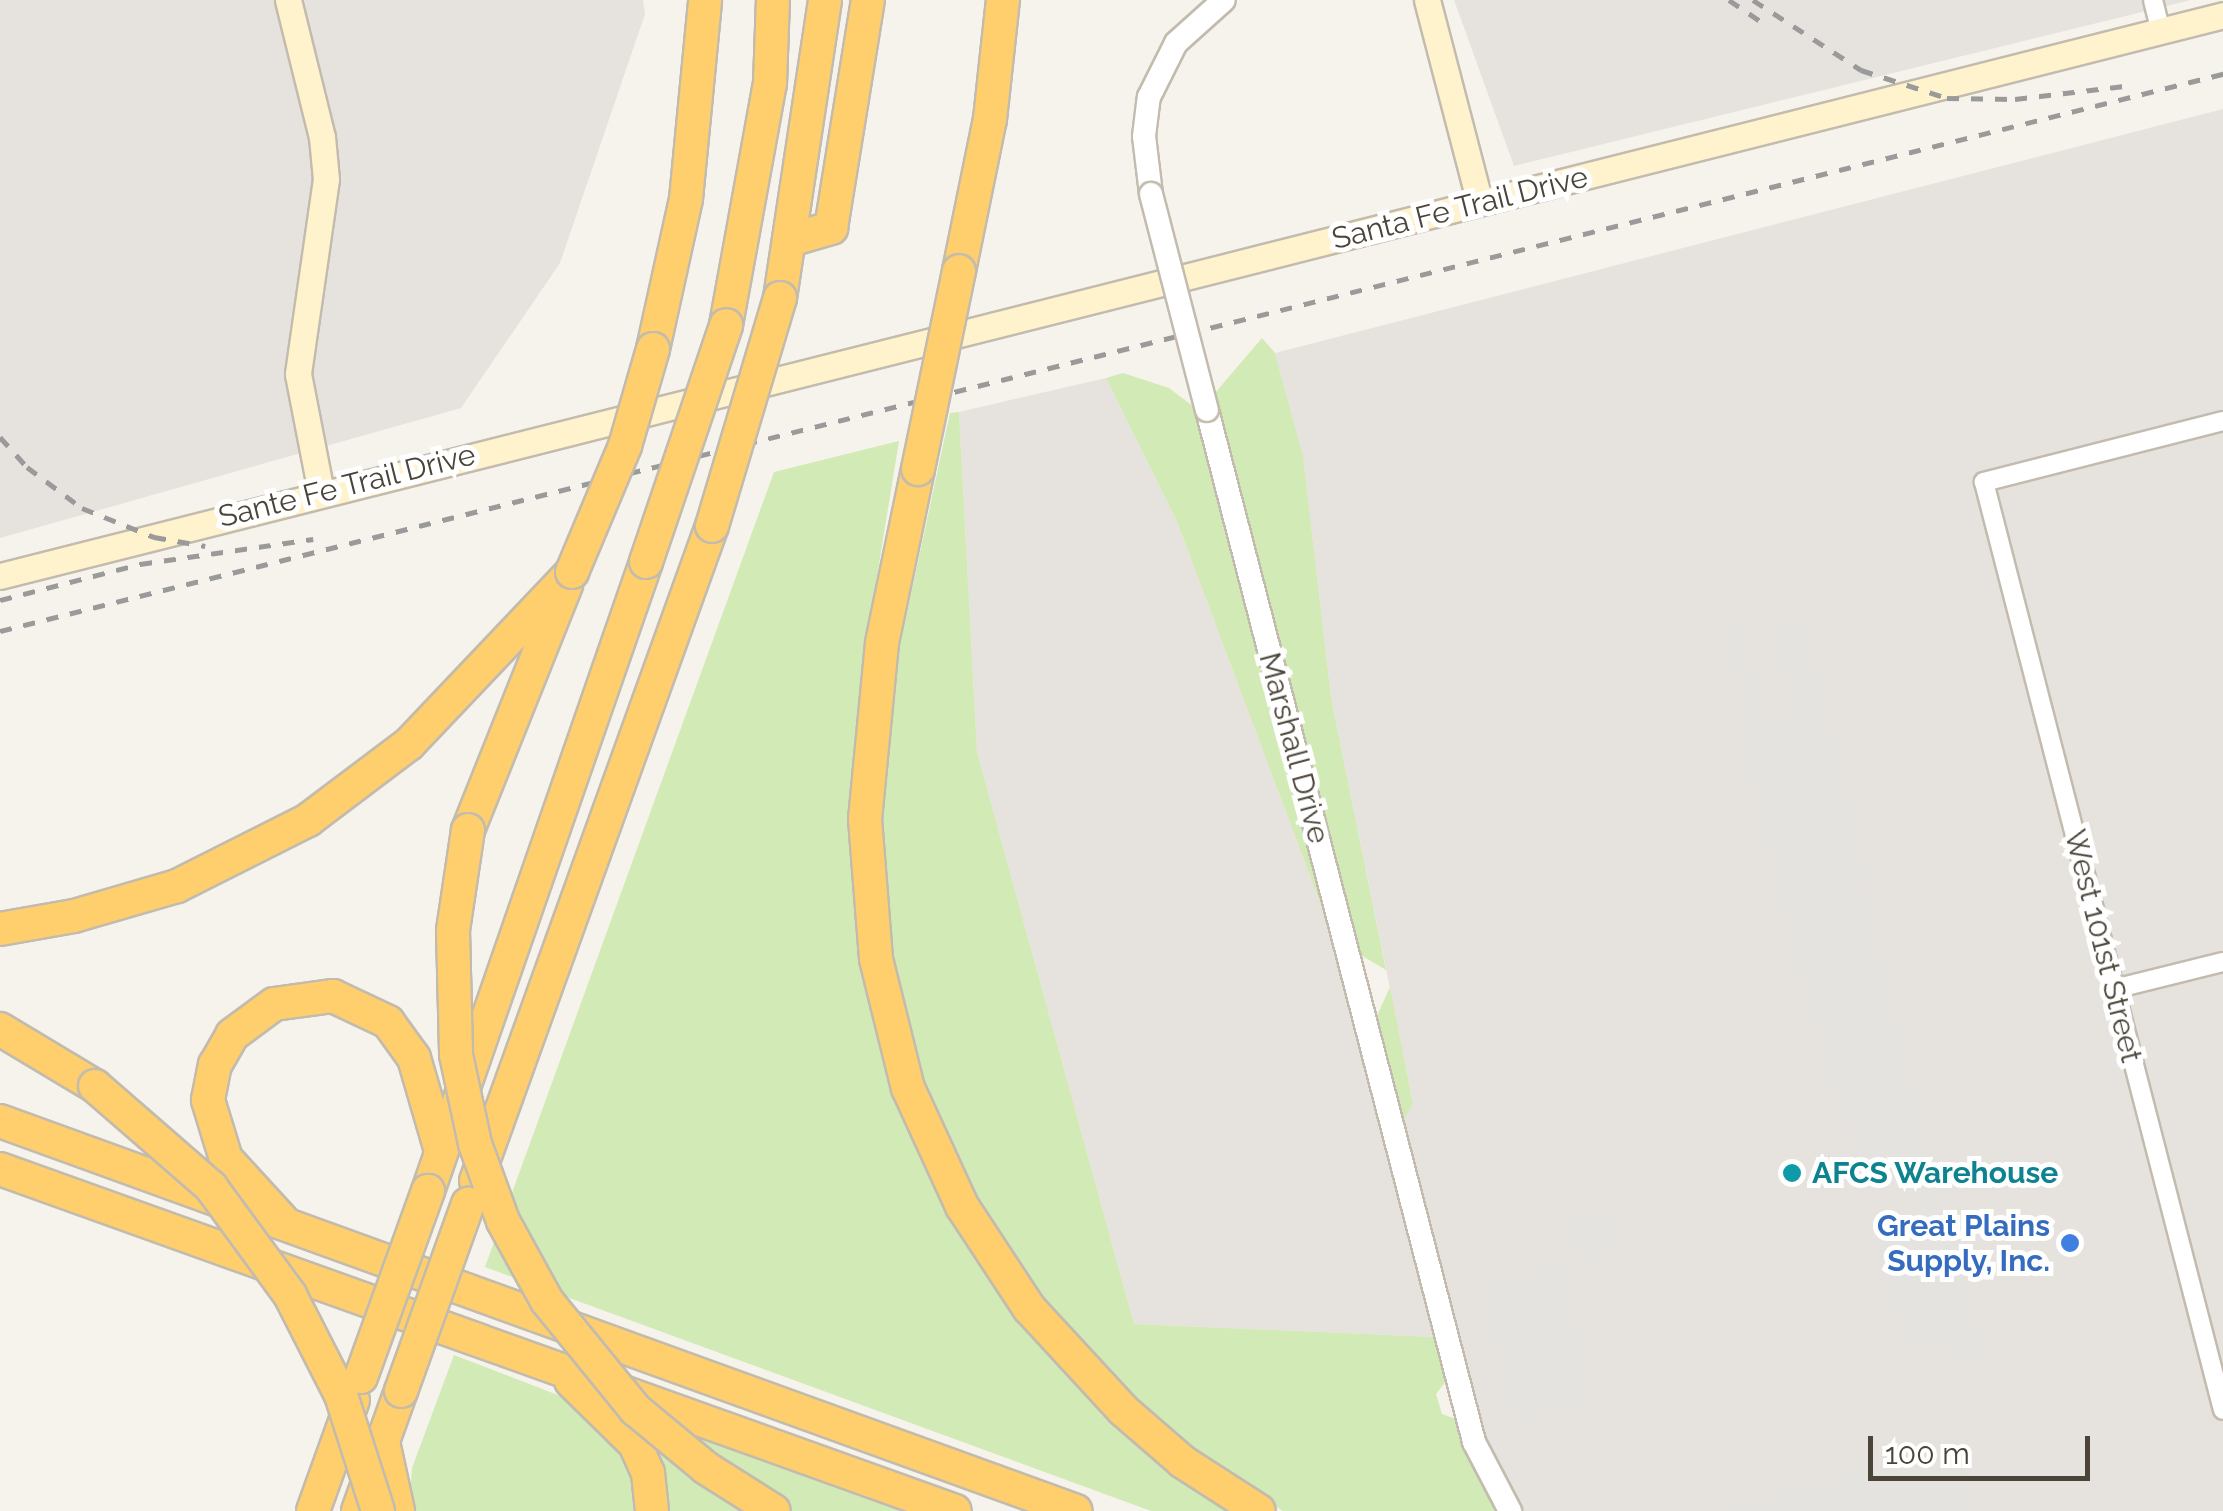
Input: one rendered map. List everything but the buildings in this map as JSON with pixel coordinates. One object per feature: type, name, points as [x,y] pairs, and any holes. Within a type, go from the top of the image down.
[{"type":"highway","points":[[704,0],[686,199],[653,349],[624,446],[468,830],[453,930],[456,1055],[475,1144],[503,1221],[547,1301],[626,1400],[706,1468],[774,1511]]},
{"type":"highway","points":[[753,0],[770,84]]},
{"type":"highway","points":[[313,1511],[428,1192],[726,325],[770,84],[774,0]]},
{"type":"highway","points":[[358,1511],[712,526],[780,298],[793,238],[825,0]]},
{"type":"highway","points":[[793,238],[831,228],[868,0]]},
{"type":"highway","points":[[1003,0],[990,119],[882,643],[865,819],[876,959],[908,1088],[962,1206],[1029,1308],[1123,1410],[1184,1462],[1259,1511]]},
{"type":"highway","points":[[0,930],[74,916],[177,886],[308,820],[409,744],[572,572]]},
{"type":"highway","points":[[292,1230],[226,1159],[210,1115],[215,1065],[232,1035],[259,1011],[288,998],[333,996],[388,1022],[414,1058],[442,1151]]},
{"type":"highway","points":[[0,1028],[95,1086],[210,1187],[290,1294],[341,1395],[378,1511]]},
{"type":"highway","points":[[0,1121],[1076,1511]]},
{"type":"highway","points":[[0,1169],[954,1511]]},
{"type":"highway","points":[[557,1368],[626,1430],[648,1472],[652,1511]]},
{"type":"highway","points":[[383,1442],[398,1511]]},
{"type":"main road","points":[[288,0],[322,137],[326,179],[298,374],[321,492]]},
{"type":"main road","points":[[1427,0],[1479,200]]},
{"type":"main road","name":"Santa Fe Trail Drive","points":[[696,400],[2223,15]]},
{"type":"main road","name":"Sante Fe Trail Drive","points":[[0,576],[696,400]]},
{"type":"street","name":"Marshall Drive","points":[[1224,0],[1176,43],[1150,97],[1144,136],[1151,194],[1470,1425],[1486,1474],[1510,1511]]},
{"type":"street","points":[[2153,0],[2161,31]]},
{"type":"street","name":"West 101st Street","points":[[2223,421],[1984,482],[2223,1410]]},
{"type":"street","points":[[2114,988],[2223,962]]},
{"type":"shaded area","points":[[0,0],[643,0],[645,14],[560,263],[461,408],[0,538]]},
{"type":"shaded area","points":[[1454,0],[2191,0],[1514,166]]},
{"type":"shaded area","points":[[2223,109],[2223,1511],[1522,1511],[1483,1438],[1403,1122],[1413,1102],[1331,697],[1303,457],[1275,353]]},
{"type":"shaded area","points":[[1106,378],[1178,524],[1333,937],[1435,1337],[1134,1324],[977,752],[959,412]]},
{"type":"shaded area","points":[[1800,613],[1868,879],[1862,890],[1983,1357],[1967,1362],[1941,1346],[1906,1353],[1872,1222],[1918,1210],[1908,1173],[1877,1181],[1874,1169],[1859,1173],[1838,1090],[1831,1091],[1740,736],[1747,734],[1747,725],[1723,623],[1738,619],[1764,720],[1771,725],[1795,718],[1773,621]]},
{"type":"shaded area","points":[[1606,1212],[1616,1251],[1581,1261],[1571,1222]]},
{"type":"shaded area","points":[[1561,1266],[1596,1402],[1516,1422],[1482,1290]],"holes":[[[1534,1301],[1540,1305],[1559,1394],[1552,1390]]]},
{"type":"shaded area","points":[[1936,1451],[1937,1462],[1958,1457],[1972,1511],[1720,1511]]},
{"type":"green space","points":[[1262,338],[1275,353],[1303,456],[1331,697],[1386,970],[1359,954],[1215,393]]},
{"type":"green space","points":[[1123,373],[1169,388],[1194,407],[1325,916],[1178,524],[1106,378]]},
{"type":"green space","points":[[959,412],[977,752],[1134,1324],[1435,1337],[1446,1381],[1436,1394],[1442,1414],[1456,1419],[1495,1511],[1283,1511],[1194,1456],[1086,1359],[984,1221],[914,1063],[887,953],[878,833],[893,678],[950,413]]},
{"type":"green space","points":[[899,441],[861,675],[853,806],[861,955],[947,1206],[1238,1511],[1151,1511],[485,1267],[774,472]]},
{"type":"green space","points":[[1390,987],[1413,1103],[1403,1122],[1376,1018]]},
{"type":"green space","points":[[454,1355],[568,1399],[621,1451],[635,1480],[638,1511],[409,1511],[412,1468]]},
{"type":"green space","points":[[638,1426],[670,1428],[901,1511],[661,1511]]},
{"type":"railway","points":[[1729,0],[1766,25]]},
{"type":"railway","points":[[1753,0],[1861,70],[1947,98],[2015,99],[2124,86]]},
{"type":"railway","points":[[0,631],[2223,74]]},
{"type":"railway","points":[[0,437],[27,467],[82,508],[154,537],[205,546]]},
{"type":"railway","points":[[0,600],[140,564],[313,539]]},
{"type":"place","name":"AFCS Warehouse","points":[[1792,1173]]},
{"type":"place","name":"Great Plains Supply, Inc.","points":[[2070,1243]]}]
